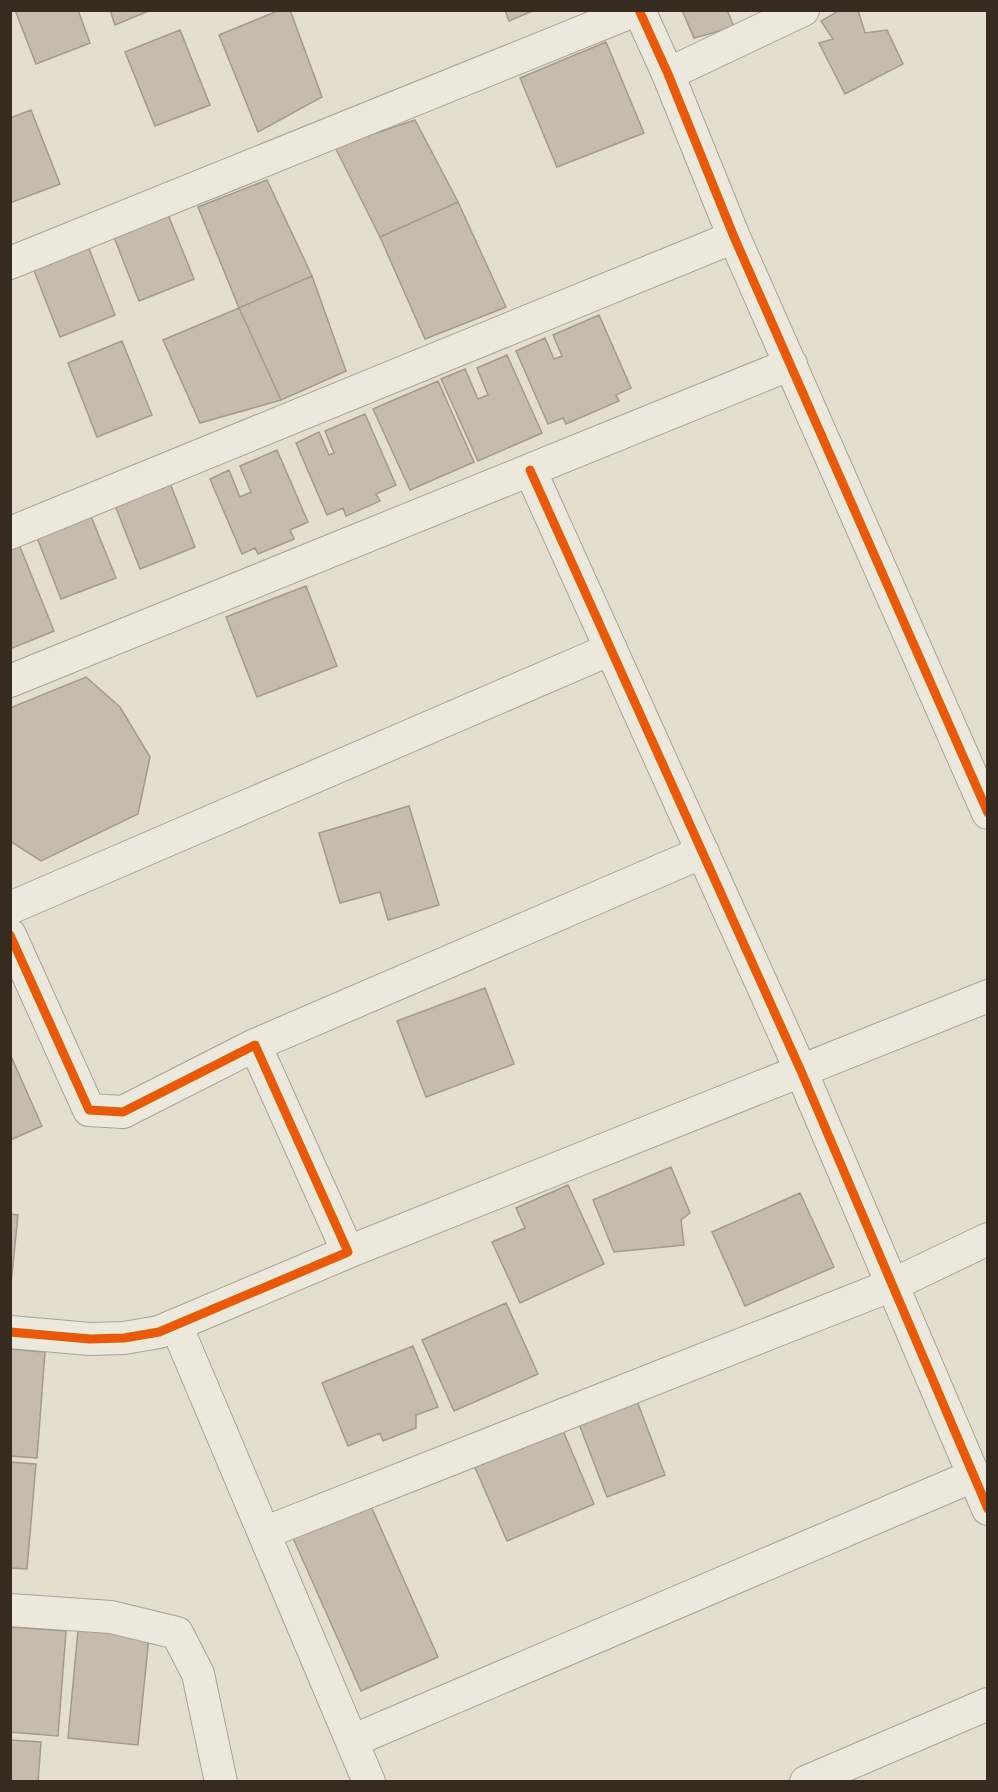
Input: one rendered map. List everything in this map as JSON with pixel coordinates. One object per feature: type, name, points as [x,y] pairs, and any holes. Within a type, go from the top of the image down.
[{"type":"street","points":[[10,263],[638,10],[668,74],[734,237],[987,813]]},
{"type":"street","points":[[668,74],[803,10]]},
{"type":"street","points":[[13,523],[734,237]]},
{"type":"street","points":[[10,681],[791,364]]},
{"type":"street","points":[[530,470],[801,1071],[987,1509]]},
{"type":"street","points":[[10,908],[611,649]]},
{"type":"street","points":[[10,935],[89,1110],[123,1112],[255,1045],[703,852]]},
{"type":"street","points":[[10,1332],[90,1339],[124,1338],[159,1332],[348,1252],[987,996]]},
{"type":"street","points":[[255,1045],[348,1252]]},
{"type":"street","points":[[264,1533],[892,1285],[987,1239]]},
{"type":"street","points":[[176,1325],[369,1782]]},
{"type":"street","points":[[352,1741],[973,1476]]},
{"type":"street","points":[[10,1610],[111,1617],[177,1633],[198,1674],[221,1782]]},
{"type":"street","points":[[806,1782],[987,1704]]},
{"type":"building","points":[[15,10],[78,10],[90,43],[36,64]]},
{"type":"building","points":[[110,10],[151,10],[115,25]]},
{"type":"building","points":[[280,10],[290,10],[322,97],[258,132],[219,35]]},
{"type":"building","points":[[505,10],[535,10],[509,21]]},
{"type":"building","points":[[682,10],[727,10],[734,27],[694,38]]},
{"type":"building","points":[[840,10],[858,10],[865,33],[887,30],[903,64],[845,94],[819,43],[833,39],[821,21]]},
{"type":"building","points":[[180,30],[210,105],[155,126],[125,52]]},
{"type":"building","points":[[606,42],[644,133],[557,167],[520,78]]},
{"type":"building","points":[[31,110],[60,184],[10,203],[10,118]]},
{"type":"building","points":[[415,120],[458,202],[380,237],[335,147]]},
{"type":"building","points":[[267,180],[312,276],[239,308],[198,207]]},
{"type":"building","points":[[458,202],[506,307],[425,339],[380,237]]},
{"type":"building","points":[[164,205],[194,279],[139,301],[110,227]]},
{"type":"building","points":[[86,241],[115,315],[60,337],[31,263]]},
{"type":"building","points":[[312,276],[346,371],[281,400],[239,308]]},
{"type":"building","points":[[239,308],[281,400],[200,423],[163,340]]},
{"type":"building","points":[[599,315],[631,388],[616,395],[619,401],[566,424],[563,418],[548,424],[516,351],[545,338],[554,359],[562,356],[553,335]]},
{"type":"building","points":[[122,341],[152,415],[97,437],[68,363]]},
{"type":"building","points":[[507,355],[542,433],[478,461],[441,379],[465,369],[478,399],[488,395],[477,368]]},
{"type":"building","points":[[438,381],[474,462],[410,490],[373,409]]},
{"type":"building","points":[[365,414],[396,485],[376,494],[380,501],[346,516],[343,508],[327,515],[296,443],[319,432],[329,455],[334,453],[325,431]]},
{"type":"building","points":[[277,450],[308,522],[290,530],[294,539],[258,554],[255,548],[242,554],[210,479],[229,470],[240,497],[251,492],[240,466]]},
{"type":"building","points":[[166,473],[195,547],[140,569],[111,495]]},
{"type":"building","points":[[86,504],[116,578],[61,599],[32,525]]},
{"type":"building","points":[[16,537],[54,631],[10,649],[10,539]]},
{"type":"building","points":[[306,586],[337,666],[257,697],[226,617]]},
{"type":"building","points":[[86,677],[120,707],[150,757],[138,814],[41,861],[10,841],[10,708]]},
{"type":"building","points":[[409,806],[439,905],[388,920],[380,892],[340,903],[319,833]]},
{"type":"building","points":[[485,988],[514,1064],[426,1097],[397,1021]]},
{"type":"building","points":[[10,1054],[42,1126],[10,1140]]},
{"type":"building","points":[[671,1167],[690,1213],[681,1220],[684,1245],[614,1252],[593,1200]]},
{"type":"building","points":[[568,1185],[604,1264],[520,1303],[492,1242],[525,1228],[516,1208]]},
{"type":"building","points":[[800,1193],[834,1267],[745,1306],[712,1232]]},
{"type":"building","points":[[10,1214],[18,1215],[10,1294]]},
{"type":"building","points":[[506,1303],[538,1374],[454,1411],[422,1340]]},
{"type":"building","points":[[413,1346],[438,1407],[416,1415],[416,1428],[383,1441],[380,1433],[348,1446],[322,1383]]},
{"type":"building","points":[[10,1349],[45,1352],[37,1458],[10,1456]]},
{"type":"building","points":[[637,1401],[665,1475],[607,1497],[579,1424]]},
{"type":"building","points":[[561,1426],[594,1504],[507,1541],[473,1463]]},
{"type":"building","points":[[10,1462],[36,1464],[27,1569],[10,1568]]},
{"type":"building","points":[[370,1504],[438,1657],[361,1691],[293,1538]]},
{"type":"building","points":[[10,1627],[66,1631],[58,1736],[10,1732]]},
{"type":"building","points":[[78,1630],[149,1637],[138,1745],[68,1738]]},
{"type":"building","points":[[10,1740],[41,1742],[38,1782],[10,1782]]},
{"type":"cycle path","points":[[639,10],[668,74],[734,237],[988,813]]},
{"type":"cycle path","points":[[530,470],[801,1071],[988,1509]]},
{"type":"cycle path","points":[[10,935],[89,1110],[123,1112],[255,1045],[348,1252],[159,1332],[124,1338],[90,1339],[10,1332]]}]
